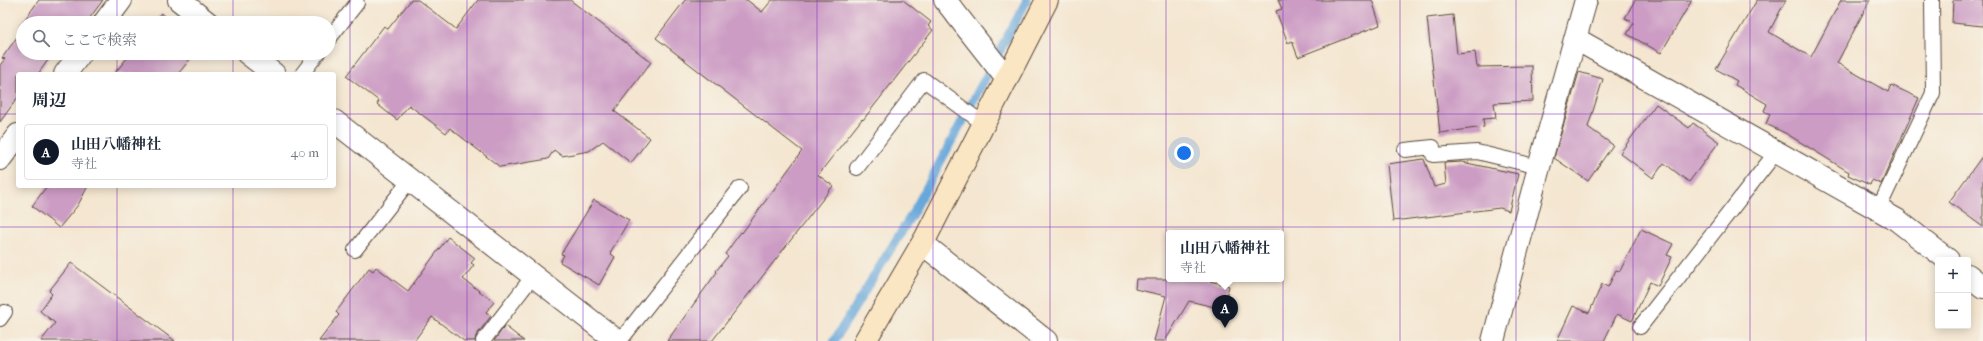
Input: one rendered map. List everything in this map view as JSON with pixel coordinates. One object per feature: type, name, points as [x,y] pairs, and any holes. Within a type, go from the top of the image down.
[{"type":"street","points":[[109,16],[121,0]]},
{"type":"street","points":[[179,0],[199,16]]},
{"type":"street","points":[[945,0],[1008,79]]},
{"type":"street","points":[[865,341],[923,244],[1047,0]]},
{"type":"street","points":[[1492,341],[1586,0]]},
{"type":"street","points":[[1576,39],[1897,220],[1944,257]]},
{"type":"street","points":[[67,72],[76,60]]},
{"type":"street","points":[[256,60],[271,72]]},
{"type":"street","points":[[336,123],[618,341]]},
{"type":"street","points":[[0,159],[16,138]]},
{"type":"street","points":[[923,244],[1046,341]]},
{"type":"street","points":[[1971,277],[1983,287]]},
{"type":"lane","points":[[1878,210],[1934,93],[1932,0]]},
{"type":"lane","points":[[336,30],[357,2]]},
{"type":"lane","points":[[304,72],[313,60]]},
{"type":"lane","points":[[857,168],[924,80],[984,124]]},
{"type":"lane","points":[[1405,150],[1433,147],[1433,155],[1478,152],[1539,167]]},
{"type":"lane","points":[[1640,327],[1777,151]]},
{"type":"lane","points":[[355,250],[410,180]]},
{"type":"lane","points":[[618,341],[740,188]]},
{"type":"lane","points":[[483,341],[533,276]]},
{"type":"building","points":[[39,0],[103,0],[91,16],[27,16]]},
{"type":"building","points":[[411,0],[418,0],[456,29],[478,0],[570,0],[651,62],[614,111],[650,138],[631,163],[603,141],[589,151],[562,156],[554,150],[548,159],[500,167],[450,128],[446,133],[409,105],[397,120],[377,104],[379,101],[346,76],[384,26],[388,29]]},
{"type":"building","points":[[685,0],[747,0],[762,12],[772,0],[903,0],[931,22],[928,26],[933,30],[818,175],[833,186],[712,341],[667,341],[728,256],[725,254],[802,151],[656,38]]},
{"type":"building","points":[[1278,0],[1372,0],[1380,25],[1298,57],[1292,41],[1288,43],[1276,11],[1282,9]]},
{"type":"building","points":[[1635,0],[1692,0],[1661,53],[1627,34],[1634,23],[1625,18]]},
{"type":"building","points":[[1757,0],[1786,0],[1769,32],[1811,57],[1841,0],[1870,0],[1837,63],[1888,92],[1891,85],[1919,98],[1881,184],[1872,180],[1870,185],[1848,175],[1849,172],[1787,134],[1766,124],[1770,114],[1764,111],[1767,104],[1735,85],[1737,81],[1716,69]]},
{"type":"building","points":[[1953,0],[1983,0],[1983,26],[1952,23]]},
{"type":"building","points":[[1453,15],[1457,54],[1475,52],[1477,67],[1532,66],[1533,101],[1494,103],[1496,118],[1483,119],[1484,127],[1440,133],[1427,18]]},
{"type":"building","points":[[16,39],[16,60],[48,60],[39,72],[16,72],[16,100],[0,122],[0,65],[5,59],[2,58]]},
{"type":"building","points":[[125,60],[189,60],[180,72],[116,72]]},
{"type":"building","points":[[1579,72],[1603,79],[1588,127],[1613,145],[1588,181],[1554,158]]},
{"type":"building","points":[[1656,104],[1689,128],[1693,123],[1719,142],[1689,182],[1664,163],[1653,178],[1620,153]]},
{"type":"building","points":[[1983,155],[1983,227],[1949,202]]},
{"type":"building","points":[[1424,159],[1434,187],[1446,184],[1444,163],[1462,162],[1518,174],[1509,211],[1500,208],[1393,221],[1387,164]]},
{"type":"building","points":[[46,188],[87,188],[78,205],[59,228],[32,206]]},
{"type":"building","points":[[594,200],[629,220],[610,253],[615,257],[599,285],[560,262],[564,255],[561,254]]},
{"type":"building","points":[[1641,229],[1673,244],[1667,255],[1672,257],[1658,286],[1650,282],[1632,321],[1617,314],[1604,341],[1557,341],[1573,306],[1589,313],[1602,284],[1608,287],[1616,270],[1620,271]]},
{"type":"building","points":[[448,237],[475,258],[471,263],[474,265],[463,279],[494,302],[486,312],[491,316],[476,336],[475,341],[464,341],[432,317],[414,341],[319,341],[339,315],[336,312],[369,268],[373,271],[376,267],[408,291]]},
{"type":"building","points":[[71,263],[175,341],[41,341],[55,323],[40,311],[52,294],[49,291]]},
{"type":"building","points":[[1136,279],[1166,279],[1166,282],[1214,282],[1229,286],[1223,309],[1189,301],[1165,341],[1154,341],[1166,296],[1135,289]]},
{"type":"building","points":[[505,326],[524,341],[494,341]]},
{"type":"waterway","points":[[834,341],[914,211],[1027,0]]},
{"type":"place","name":"山田八幡神社","points":[[1225,328]]}]
